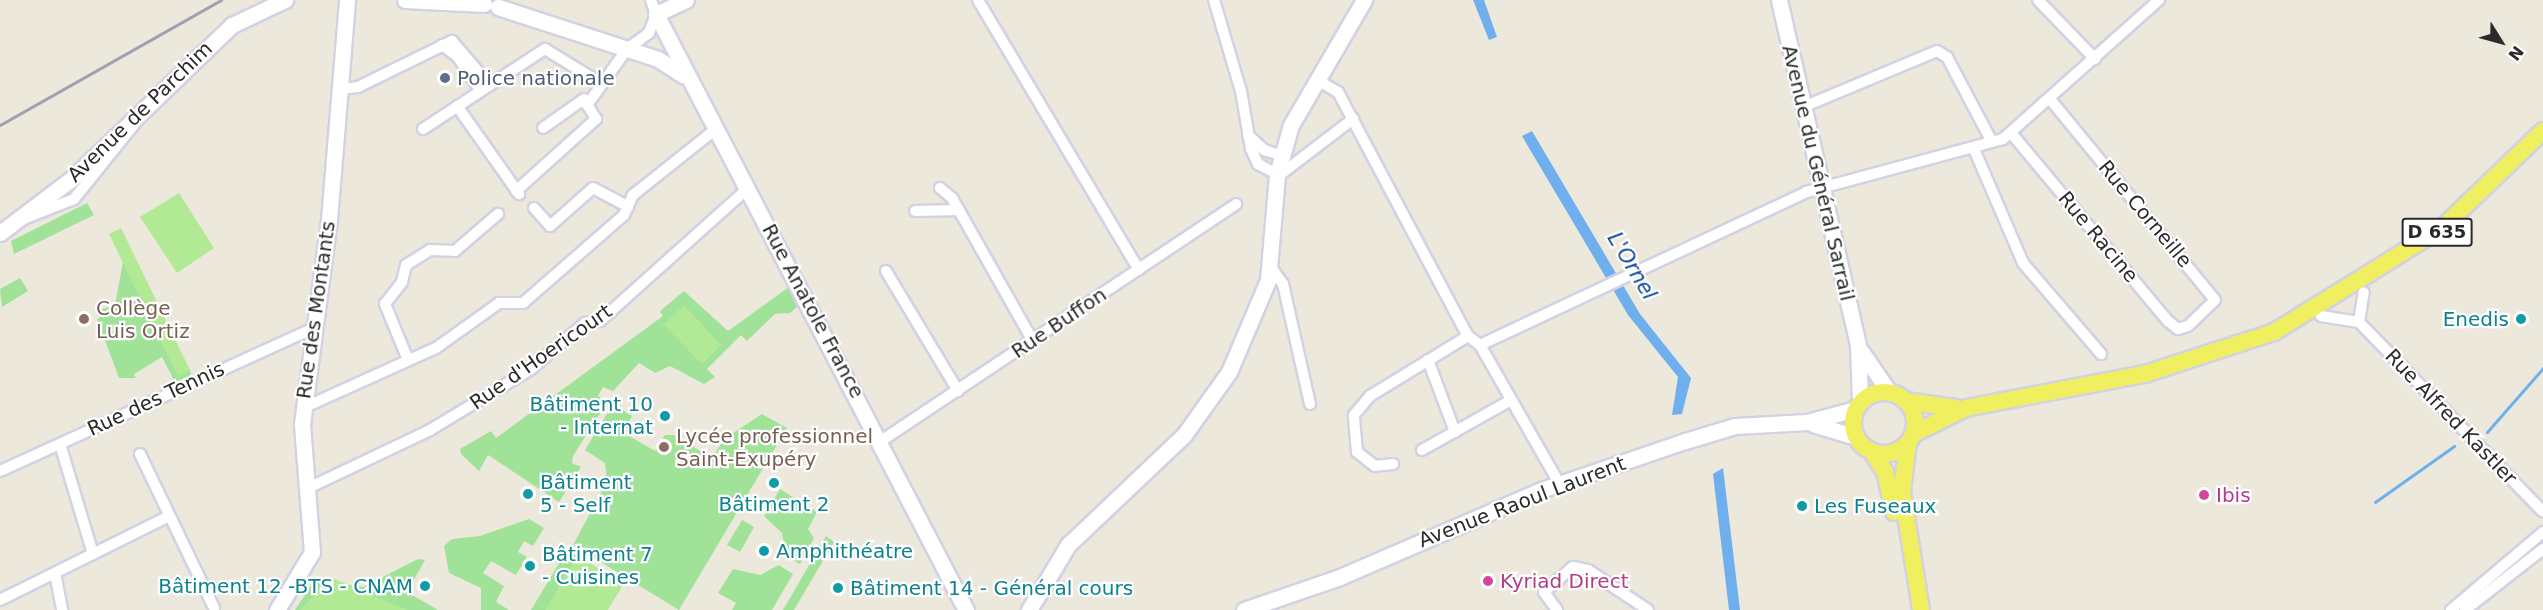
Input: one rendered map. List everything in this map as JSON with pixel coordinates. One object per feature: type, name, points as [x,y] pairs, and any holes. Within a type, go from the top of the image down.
[{"type":"main road","name":"D 635","points":[[2274,332],[2441,229],[2543,131]]},
{"type":"main road","name":"D 635","points":[[1906,401],[1966,408],[2145,374],[2321,316],[2364,292],[2446,236],[2543,143]]},
{"type":"main road","points":[[1911,610],[1890,486],[1872,452],[1856,437],[1858,405],[1889,392],[1906,401],[1914,413],[1902,491],[1921,610]]},
{"type":"main road","name":"D 635","points":[[1910,439],[1966,408]]},
{"type":"main road","points":[[1872,452],[1891,453],[1910,439]]},
{"type":"street","name":"Avenue de Parchim","points":[[0,233],[75,176],[232,25],[285,0]]},
{"type":"street","name":"Rue des Montants","points":[[277,610],[312,552],[303,408],[340,89],[347,0]]},
{"type":"street","points":[[405,0],[492,3],[668,64],[687,78]]},
{"type":"street","points":[[587,105],[627,49],[649,33],[653,7],[686,0]]},
{"type":"street","points":[[978,0],[1139,270]]},
{"type":"street","points":[[1214,0],[1241,91],[1246,132],[1258,164],[1276,176]]},
{"type":"street","points":[[1029,610],[1068,544],[1202,416],[1250,326],[1271,267],[1276,176],[1280,155],[1316,79],[1364,0]]},
{"type":"street","name":"Avenue du Général Sarrail","points":[[1779,0],[1858,345],[1858,405]]},
{"type":"street","points":[[2038,0],[2095,59]]},
{"type":"street","points":[[1480,345],[1821,187],[1974,149],[2012,134],[2159,0]]},
{"type":"street","name":"Rue Anatole France","points":[[653,7],[687,78],[748,188],[881,441],[966,610]]},
{"type":"street","points":[[340,89],[358,87],[442,45],[457,56],[485,87]]},
{"type":"street","points":[[423,129],[545,49],[602,84]]},
{"type":"street","points":[[1803,107],[1937,51],[1947,57],[1992,142]]},
{"type":"street","points":[[1316,79],[1338,92],[1468,336],[1480,345],[1559,483]]},
{"type":"street","points":[[457,106],[518,193],[558,159],[554,152],[596,119],[584,99],[543,128]]},
{"type":"street","name":"Rue Corneille","points":[[2051,100],[2215,300],[2188,326]]},
{"type":"street","points":[[1276,176],[1353,119]]},
{"type":"street","points":[[303,408],[436,348],[499,303],[523,303],[628,207],[633,195],[716,129]]},
{"type":"street","points":[[1246,132],[1264,150],[1280,155]]},
{"type":"street","name":"Rue Racine","points":[[2012,134],[2168,321],[2178,329],[2188,326]]},
{"type":"street","points":[[1974,149],[2023,263],[2101,354]]},
{"type":"street","points":[[534,208],[550,226],[594,188],[628,207]]},
{"type":"street","name":"Rue d'Hoericourt","points":[[308,488],[383,455],[531,369],[585,323],[600,321],[748,188]]},
{"type":"street","points":[[940,188],[959,210],[1033,341]]},
{"type":"street","name":"Rue Buffon","points":[[881,441],[1236,204]]},
{"type":"street","points":[[915,211],[959,210]]},
{"type":"street","points":[[408,360],[385,304],[402,282],[406,265],[430,250],[455,251],[498,214]]},
{"type":"street","points":[[1271,267],[1283,284],[1310,404]]},
{"type":"street","points":[[886,271],[958,391]]},
{"type":"street","points":[[2321,316],[2359,322],[2364,292]]},
{"type":"street","name":"Rue Alfred Kastler","points":[[2359,322],[2543,512]]},
{"type":"street","name":"Rue des Tennis","points":[[0,471],[312,329]]},
{"type":"street","points":[[1393,464],[1375,466],[1357,452],[1354,415],[1370,396],[1468,336]]},
{"type":"street","name":"Avenue du Général Sarrail","points":[[1858,345],[1889,392]]},
{"type":"street","points":[[1428,360],[1455,432]]},
{"type":"street","points":[[1422,450],[1511,400]]},
{"type":"street","name":"Avenue Raoul Laurent","points":[[1244,610],[1280,605],[1559,483],[1729,427],[1807,422],[1858,405]]},
{"type":"street","name":"Avenue Raoul Laurent","points":[[1807,422],[1856,437]]},
{"type":"street","points":[[60,444],[93,554]]},
{"type":"street","points":[[140,454],[214,608]]},
{"type":"street","points":[[0,600],[169,516]]},
{"type":"street","points":[[2451,610],[2543,532]]},
{"type":"street","points":[[2465,610],[2543,549]]},
{"type":"street","points":[[1557,610],[1544,592],[1559,575],[1580,568],[1648,610]]},
{"type":"street","points":[[55,573],[62,610]]},
{"type":"green space","points":[[179,193],[214,248],[177,273],[140,217]]},
{"type":"green space","points":[[87,203],[94,215],[14,254],[11,241]]},
{"type":"green space","points":[[121,228],[190,370],[178,376],[109,234]]},
{"type":"green space","points":[[123,262],[178,375],[190,370],[191,375],[175,382],[162,357],[134,374],[136,378],[119,378],[97,319],[103,316],[99,310],[115,305]]},
{"type":"green space","points":[[20,278],[28,291],[2,307],[0,289]]},
{"type":"green space","points":[[789,287],[798,306],[790,313],[775,314],[747,341],[741,335],[707,369],[715,377],[704,384],[670,366],[655,373],[639,363],[613,391],[603,387],[598,396],[607,402],[573,456],[572,463],[581,467],[559,502],[488,455],[479,471],[461,454],[460,449],[491,431],[496,438],[663,316],[660,311],[684,291],[728,331]]},
{"type":"green space","points":[[684,305],[721,345],[702,364],[664,325]]},
{"type":"green space","points":[[613,404],[632,416],[624,433],[655,451],[665,435],[674,435],[712,458],[724,439],[762,414],[787,428],[679,610],[573,545],[607,482],[605,463],[585,450]]},
{"type":"green space","points":[[780,489],[817,512],[808,529],[814,538],[800,564],[786,556],[782,533],[764,516]]},
{"type":"green space","points":[[529,519],[544,528],[533,546],[524,541],[518,552],[527,557],[516,575],[491,561],[483,573],[504,586],[496,602],[509,610],[481,610],[481,588],[449,573],[444,546],[452,539],[480,536]]},
{"type":"green space","points":[[742,520],[754,527],[740,552],[727,545]]},
{"type":"green space","points":[[826,536],[834,542],[794,610],[783,610]]},
{"type":"green space","points":[[567,550],[578,556],[546,610],[531,610]]},
{"type":"green space","points":[[578,556],[624,583],[608,610],[546,610]]},
{"type":"green space","points":[[418,559],[425,560],[407,592],[438,610],[295,610],[315,579],[363,587]]},
{"type":"green space","points":[[779,565],[793,574],[772,610],[732,610],[736,603],[718,593],[733,569],[760,575]]},
{"type":"green space","points":[[330,577],[407,610],[300,610],[315,595],[334,588],[327,584]]},
{"type":"water","points":[[1473,0],[1484,0],[1497,37],[1489,40]]},
{"type":"water","points":[[1532,131],[1640,314],[1691,378],[1682,414],[1672,415],[1678,377],[1628,315],[1522,136]]},
{"type":"water","points":[[1723,468],[1740,610],[1729,610],[1713,474]]},
{"type":"waterway","points":[[2487,432],[2543,368]]},
{"type":"waterway","points":[[2375,502],[2454,446]]},
{"type":"railway","points":[[0,125],[221,0]]},
{"type":"place","name":"Police nationale","points":[[445,78]]},
{"type":"place","name":"Collège Luis Ortiz","points":[[84,319]]},
{"type":"place","name":"Enedis","points":[[2521,319]]},
{"type":"place","name":"Bâtiment 10 - Internat","points":[[665,416]]},
{"type":"place","name":"Lycée professionnel Saint-Exupéry","points":[[664,447]]},
{"type":"place","name":"Bâtiment 2","points":[[774,483]]},
{"type":"place","name":"Bâtiment 5 - Self","points":[[528,494]]},
{"type":"place","name":"Ibis","points":[[2204,495]]},
{"type":"place","name":"Les Fuseaux","points":[[1802,506]]},
{"type":"place","name":"Amphithéatre","points":[[764,551]]},
{"type":"place","name":"Bâtiment 7 - Cuisines","points":[[530,566]]},
{"type":"place","name":"Kyriad Direct","points":[[1488,581]]},
{"type":"place","name":"Bâtiment 12 -BTS - CNAM","points":[[425,586]]},
{"type":"place","name":"Bâtiment 14 - Général cours","points":[[838,588]]},
{"type":"water label","name":"L'Ornel","points":[[1632,266]]}]
